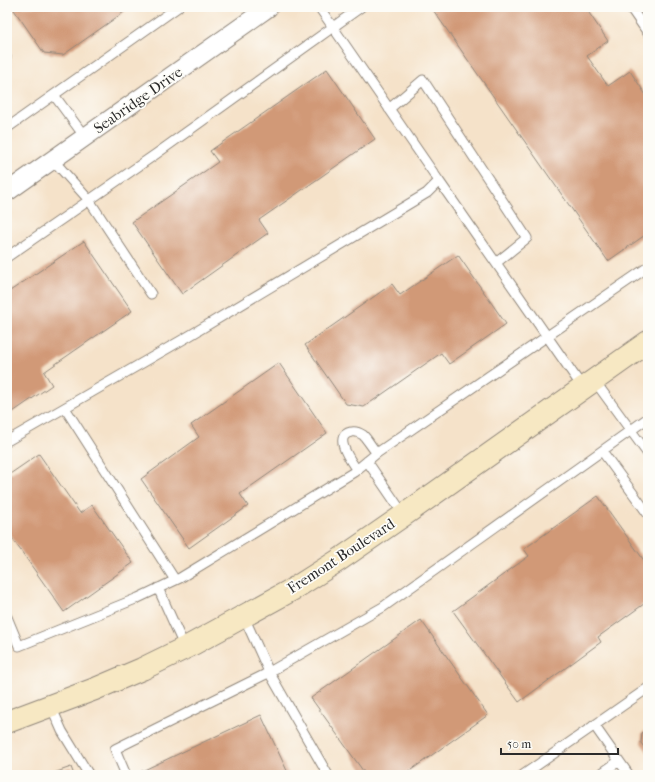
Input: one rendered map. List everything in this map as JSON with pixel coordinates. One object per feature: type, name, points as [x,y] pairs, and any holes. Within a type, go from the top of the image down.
[{"type":"main road","name":"Fremont Boulevard","points":[[7,722],[102,686],[185,648],[244,617],[294,588],[339,560],[404,515],[648,342]]},
{"type":"street","name":"Seabridge Drive","points":[[7,192],[270,7]]},
{"type":"lane","points":[[7,128],[178,7]]},
{"type":"lane","points":[[319,7],[548,337],[588,384],[631,430],[648,454]]},
{"type":"lane","points":[[7,257],[361,7]]},
{"type":"lane","points":[[630,7],[648,33]]},
{"type":"lane","points":[[389,109],[423,80],[527,238],[496,263]]},
{"type":"lane","points":[[54,95],[85,137]]},
{"type":"lane","points":[[53,160],[89,200],[151,294]]},
{"type":"lane","points":[[7,441],[196,332],[427,193],[439,182]]},
{"type":"lane","points":[[7,616],[19,646],[138,598],[175,580],[356,469],[377,453],[648,267]]},
{"type":"lane","points":[[65,408],[175,580]]},
{"type":"lane","points":[[126,775],[115,749],[269,672],[383,607],[648,418]]},
{"type":"lane","points":[[356,469],[343,446],[343,439],[346,435],[354,432],[362,435],[377,453]]},
{"type":"lane","points":[[602,451],[648,514]]},
{"type":"lane","points":[[367,461],[404,515]]},
{"type":"lane","points":[[158,588],[185,648]]},
{"type":"lane","points":[[244,617],[269,672],[328,775]]},
{"type":"lane","points":[[523,775],[648,688]]},
{"type":"lane","points":[[51,706],[62,731],[84,764],[89,775]]},
{"type":"lane","points":[[594,725],[629,775]]},
{"type":"lane","points":[[599,775],[618,761]]},
{"type":"building","points":[[12,7],[131,7],[63,55],[44,53]]},
{"type":"building","points":[[431,7],[585,7],[608,41],[587,56],[608,86],[630,71],[648,98],[648,233],[608,261]]},
{"type":"building","points":[[7,50],[11,56],[8,75],[7,75]]},
{"type":"building","points":[[327,69],[375,139],[259,220],[268,233],[182,294],[132,222],[218,162],[210,151]]},
{"type":"building","points":[[84,241],[132,311],[44,372],[52,385],[7,416],[7,293]]},
{"type":"building","points":[[458,255],[506,324],[449,364],[441,353],[364,407],[346,404],[305,345],[392,284],[400,295]]},
{"type":"building","points":[[279,363],[327,433],[240,494],[248,506],[189,548],[141,479],[199,437],[191,425]]},
{"type":"building","points":[[39,454],[80,513],[92,505],[133,563],[64,612],[7,531],[7,476]]},
{"type":"building","points":[[598,496],[648,566],[648,601],[598,637],[601,642],[519,702],[453,611],[529,556],[524,549]]},
{"type":"building","points":[[421,620],[488,715],[404,775],[366,775],[311,698]]},
{"type":"building","points":[[261,715],[289,775],[141,775],[140,772]]},
{"type":"building","points":[[648,729],[648,753],[641,743],[642,733]]},
{"type":"building","points":[[71,767],[74,775],[48,775]]}]
